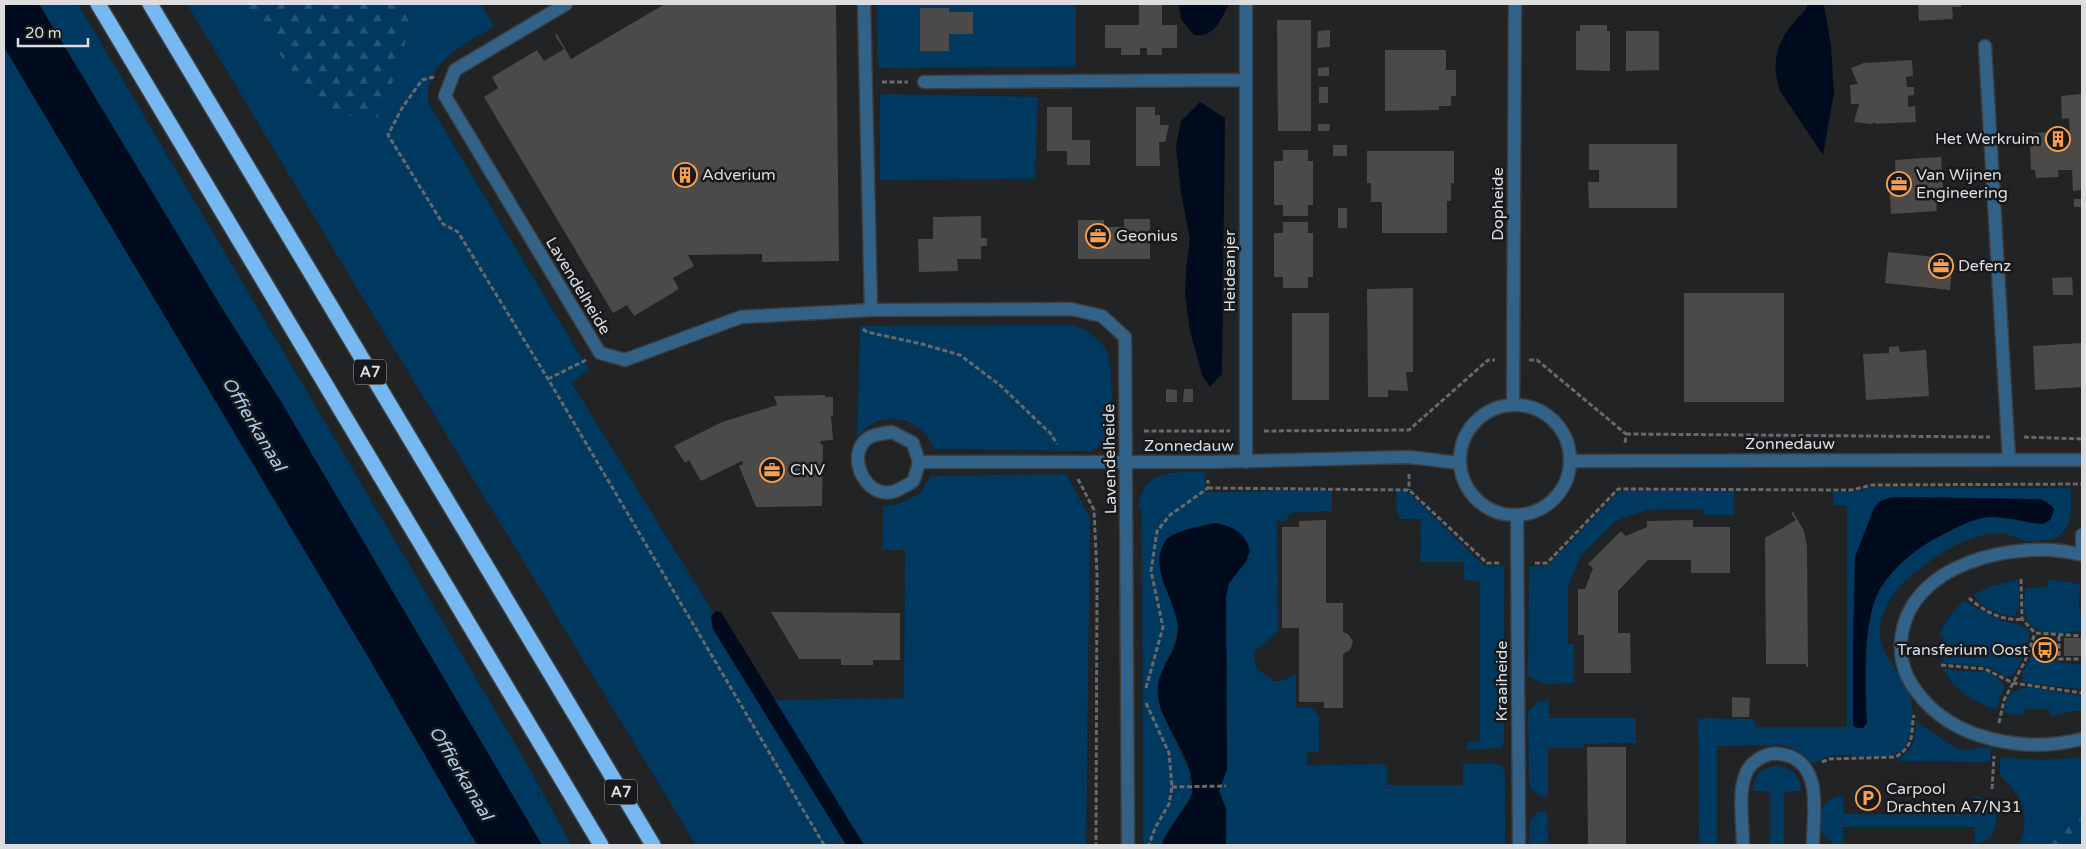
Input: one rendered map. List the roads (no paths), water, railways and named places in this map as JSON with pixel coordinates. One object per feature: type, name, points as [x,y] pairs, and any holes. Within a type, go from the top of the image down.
[{"type":"highway","name":"A7","points":[[98,4],[602,845]]},
{"type":"highway","name":"A7","points":[[150,4],[653,845]]},
{"type":"street","name":"Lavendelheide","points":[[566,4],[455,70],[445,96],[600,353],[626,360],[740,317],[837,311],[1071,309],[1102,316],[1125,337],[1128,845]]},
{"type":"street","points":[[864,4],[871,310]]},
{"type":"street","name":"Heideanjer","points":[[1246,4],[1246,462]]},
{"type":"street","name":"Dopheide","points":[[1513,404],[1515,4]]},
{"type":"street","points":[[1986,46],[2009,460]]},
{"type":"street","points":[[924,82],[1246,80]]},
{"type":"street","points":[[1513,404],[1527,405],[1544,412],[1562,430],[1568,442],[1571,461],[1569,473],[1561,490],[1543,508],[1517,516],[1506,515],[1488,509],[1468,490],[1459,462],[1461,445],[1469,427],[1485,412],[1513,404]]},
{"type":"street","points":[[892,432],[912,443],[919,462],[912,481],[896,492],[880,492],[864,481],[858,464],[861,448],[871,437],[892,432]]},
{"type":"street","name":"Zonnedauw","points":[[919,462],[1246,462],[1409,457],[1459,462]]},
{"type":"street","name":"Zonnedauw","points":[[1571,461],[2082,460]]},
{"type":"street","name":"Kraaiheide","points":[[1517,516],[1519,845]]},
{"type":"street","points":[[2082,535],[2082,555],[2037,549],[1995,554],[1957,568],[1931,585],[1910,612],[1901,642],[1901,657],[1905,672],[1923,700],[1946,720],[1963,729],[1996,740],[2037,744],[2082,739]]},
{"type":"street","points":[[1743,845],[1742,786],[1745,774],[1760,758],[1772,754],[1783,754],[1794,758],[1809,773],[1813,787],[1813,845]]},
{"type":"water","name":"Offierkanaal","points":[[4,4],[39,4],[220,305],[280,400],[542,845],[477,845],[370,660],[4,47]]},
{"type":"water","points":[[1179,4],[1228,4],[1228,6],[1216,27],[1207,34],[1194,35],[1181,19]]},
{"type":"water","points":[[1808,4],[1824,4],[1831,46],[1834,93],[1823,155],[1780,91],[1776,72],[1779,46],[1788,30],[1804,12]]},
{"type":"water","points":[[1200,102],[1225,118],[1222,374],[1210,387],[1202,375],[1190,331],[1185,295],[1190,239],[1181,193],[1176,147],[1181,121]]},
{"type":"water","points":[[1900,497],[2041,499],[2052,506],[2054,510],[2050,520],[2043,524],[1997,517],[1971,521],[1931,541],[1913,553],[1896,569],[1882,586],[1872,607],[1866,658],[1867,723],[1863,728],[1856,728],[1853,725],[1855,557],[1874,508],[1881,501]]},
{"type":"water","points":[[1215,523],[1238,531],[1245,539],[1250,551],[1245,563],[1229,583],[1226,597],[1227,769],[1219,791],[1226,809],[1226,845],[1162,845],[1168,832],[1191,797],[1192,782],[1186,760],[1165,719],[1158,696],[1160,676],[1173,650],[1178,630],[1174,608],[1161,575],[1160,554],[1164,543],[1173,535],[1187,529]]},
{"type":"water","points":[[716,611],[721,612],[864,845],[846,845],[713,629],[711,616]]},
{"type":"place","name":"Het Werkruim","points":[[2058,139]]},
{"type":"place","name":"Adverium","points":[[685,175]]},
{"type":"place","name":"Van Wijnen Engineering","points":[[1899,184]]},
{"type":"place","name":"Geonius","points":[[1098,236]]},
{"type":"place","name":"Defenz","points":[[1941,266]]},
{"type":"place","name":"CNV","points":[[772,470]]},
{"type":"place","name":"Transferium Oost","points":[[2045,650]]},
{"type":"place","name":"Carpool Drachten A7/N31","points":[[1868,798]]}]
